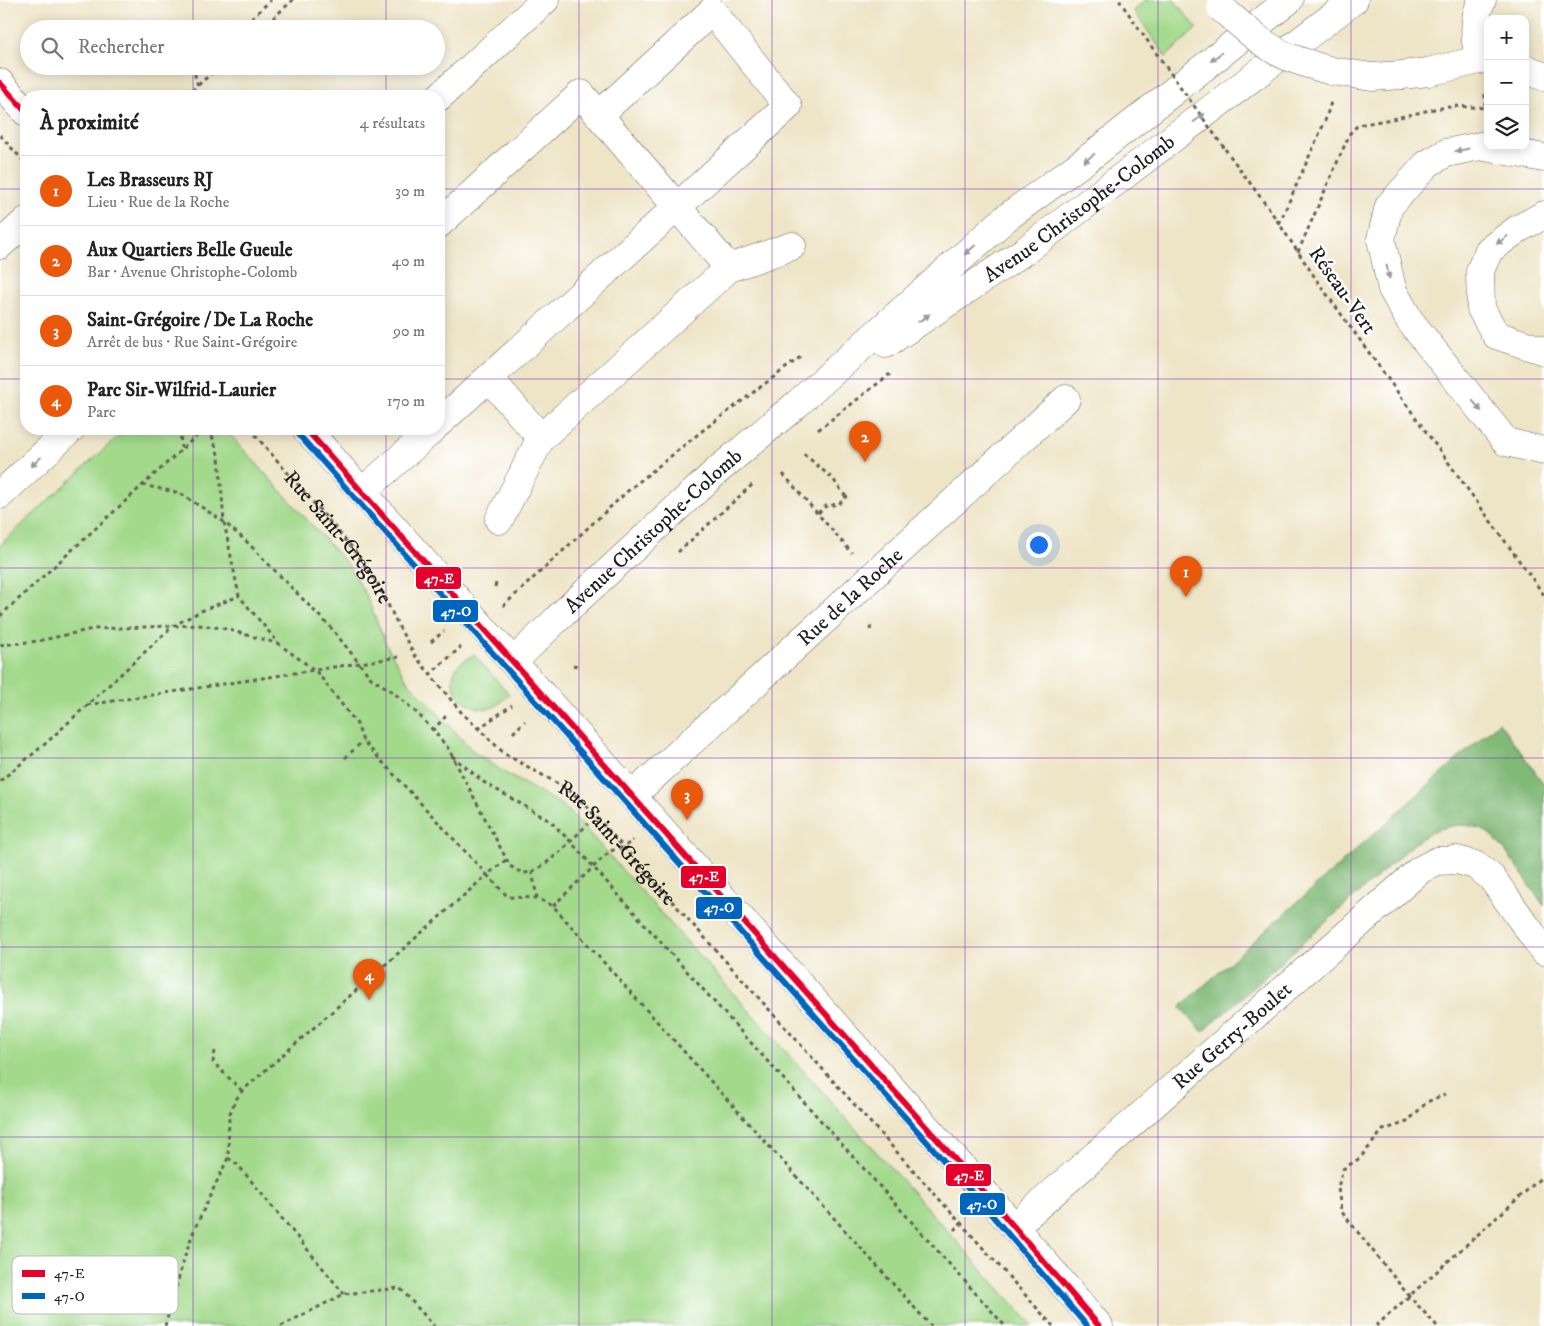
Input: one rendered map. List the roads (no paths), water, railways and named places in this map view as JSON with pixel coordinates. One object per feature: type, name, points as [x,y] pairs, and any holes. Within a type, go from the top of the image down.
[{"type":"street","points":[[445,91],[545,0]]},
{"type":"street","name":"Avenue Christophe-Colomb","points":[[513,662],[718,470],[797,404],[1006,218],[1094,154],[1289,0]]},
{"type":"street","name":"Avenue Christophe-Colomb","points":[[797,404],[1026,250],[1354,0]]},
{"type":"street","points":[[1217,4],[1245,28],[1276,50],[1333,84],[1372,77],[1428,72],[1484,60],[1474,28],[1475,17],[1482,0]]},
{"type":"street","points":[[445,418],[788,106],[712,11],[599,115]]},
{"type":"street","points":[[1529,70],[1544,77]]},
{"type":"street","points":[[0,83],[20,105]]},
{"type":"street","points":[[445,219],[581,94],[729,268]]},
{"type":"street","points":[[1544,158],[1480,146],[1446,153],[1427,164],[1388,206],[1381,239],[1392,289],[1410,321],[1506,442],[1544,451]]},
{"type":"street","points":[[1544,215],[1518,229],[1488,250],[1480,271],[1481,309],[1496,334],[1544,350]]},
{"type":"street","points":[[0,245],[20,227]]},
{"type":"street","points":[[499,520],[541,438],[729,268],[792,246]]},
{"type":"street","points":[[489,378],[541,438]]},
{"type":"street","name":"Rue de la Roche","points":[[633,795],[1066,399]]},
{"type":"street","points":[[0,494],[64,435]]},
{"type":"street","name":"Rue Saint-Grégoire","points":[[311,435],[633,795],[1099,1326]]},
{"type":"street","points":[[362,492],[426,435]]},
{"type":"street","name":"Rue Gerry-Boulet","points":[[1014,1227],[1420,870],[1437,861],[1457,860],[1475,865],[1491,877],[1544,951]]},
{"type":"place","name":"Aux Quartiers Belle Gueule","points":[[865,462]]},
{"type":"place","name":"Les Brasseurs RJ","points":[[1186,597]]},
{"type":"place","name":"Saint-Grégoire / De La Roche","points":[[687,820]]},
{"type":"place","name":"Parc Sir-Wilfrid-Laurier","points":[[369,1000]]}]
